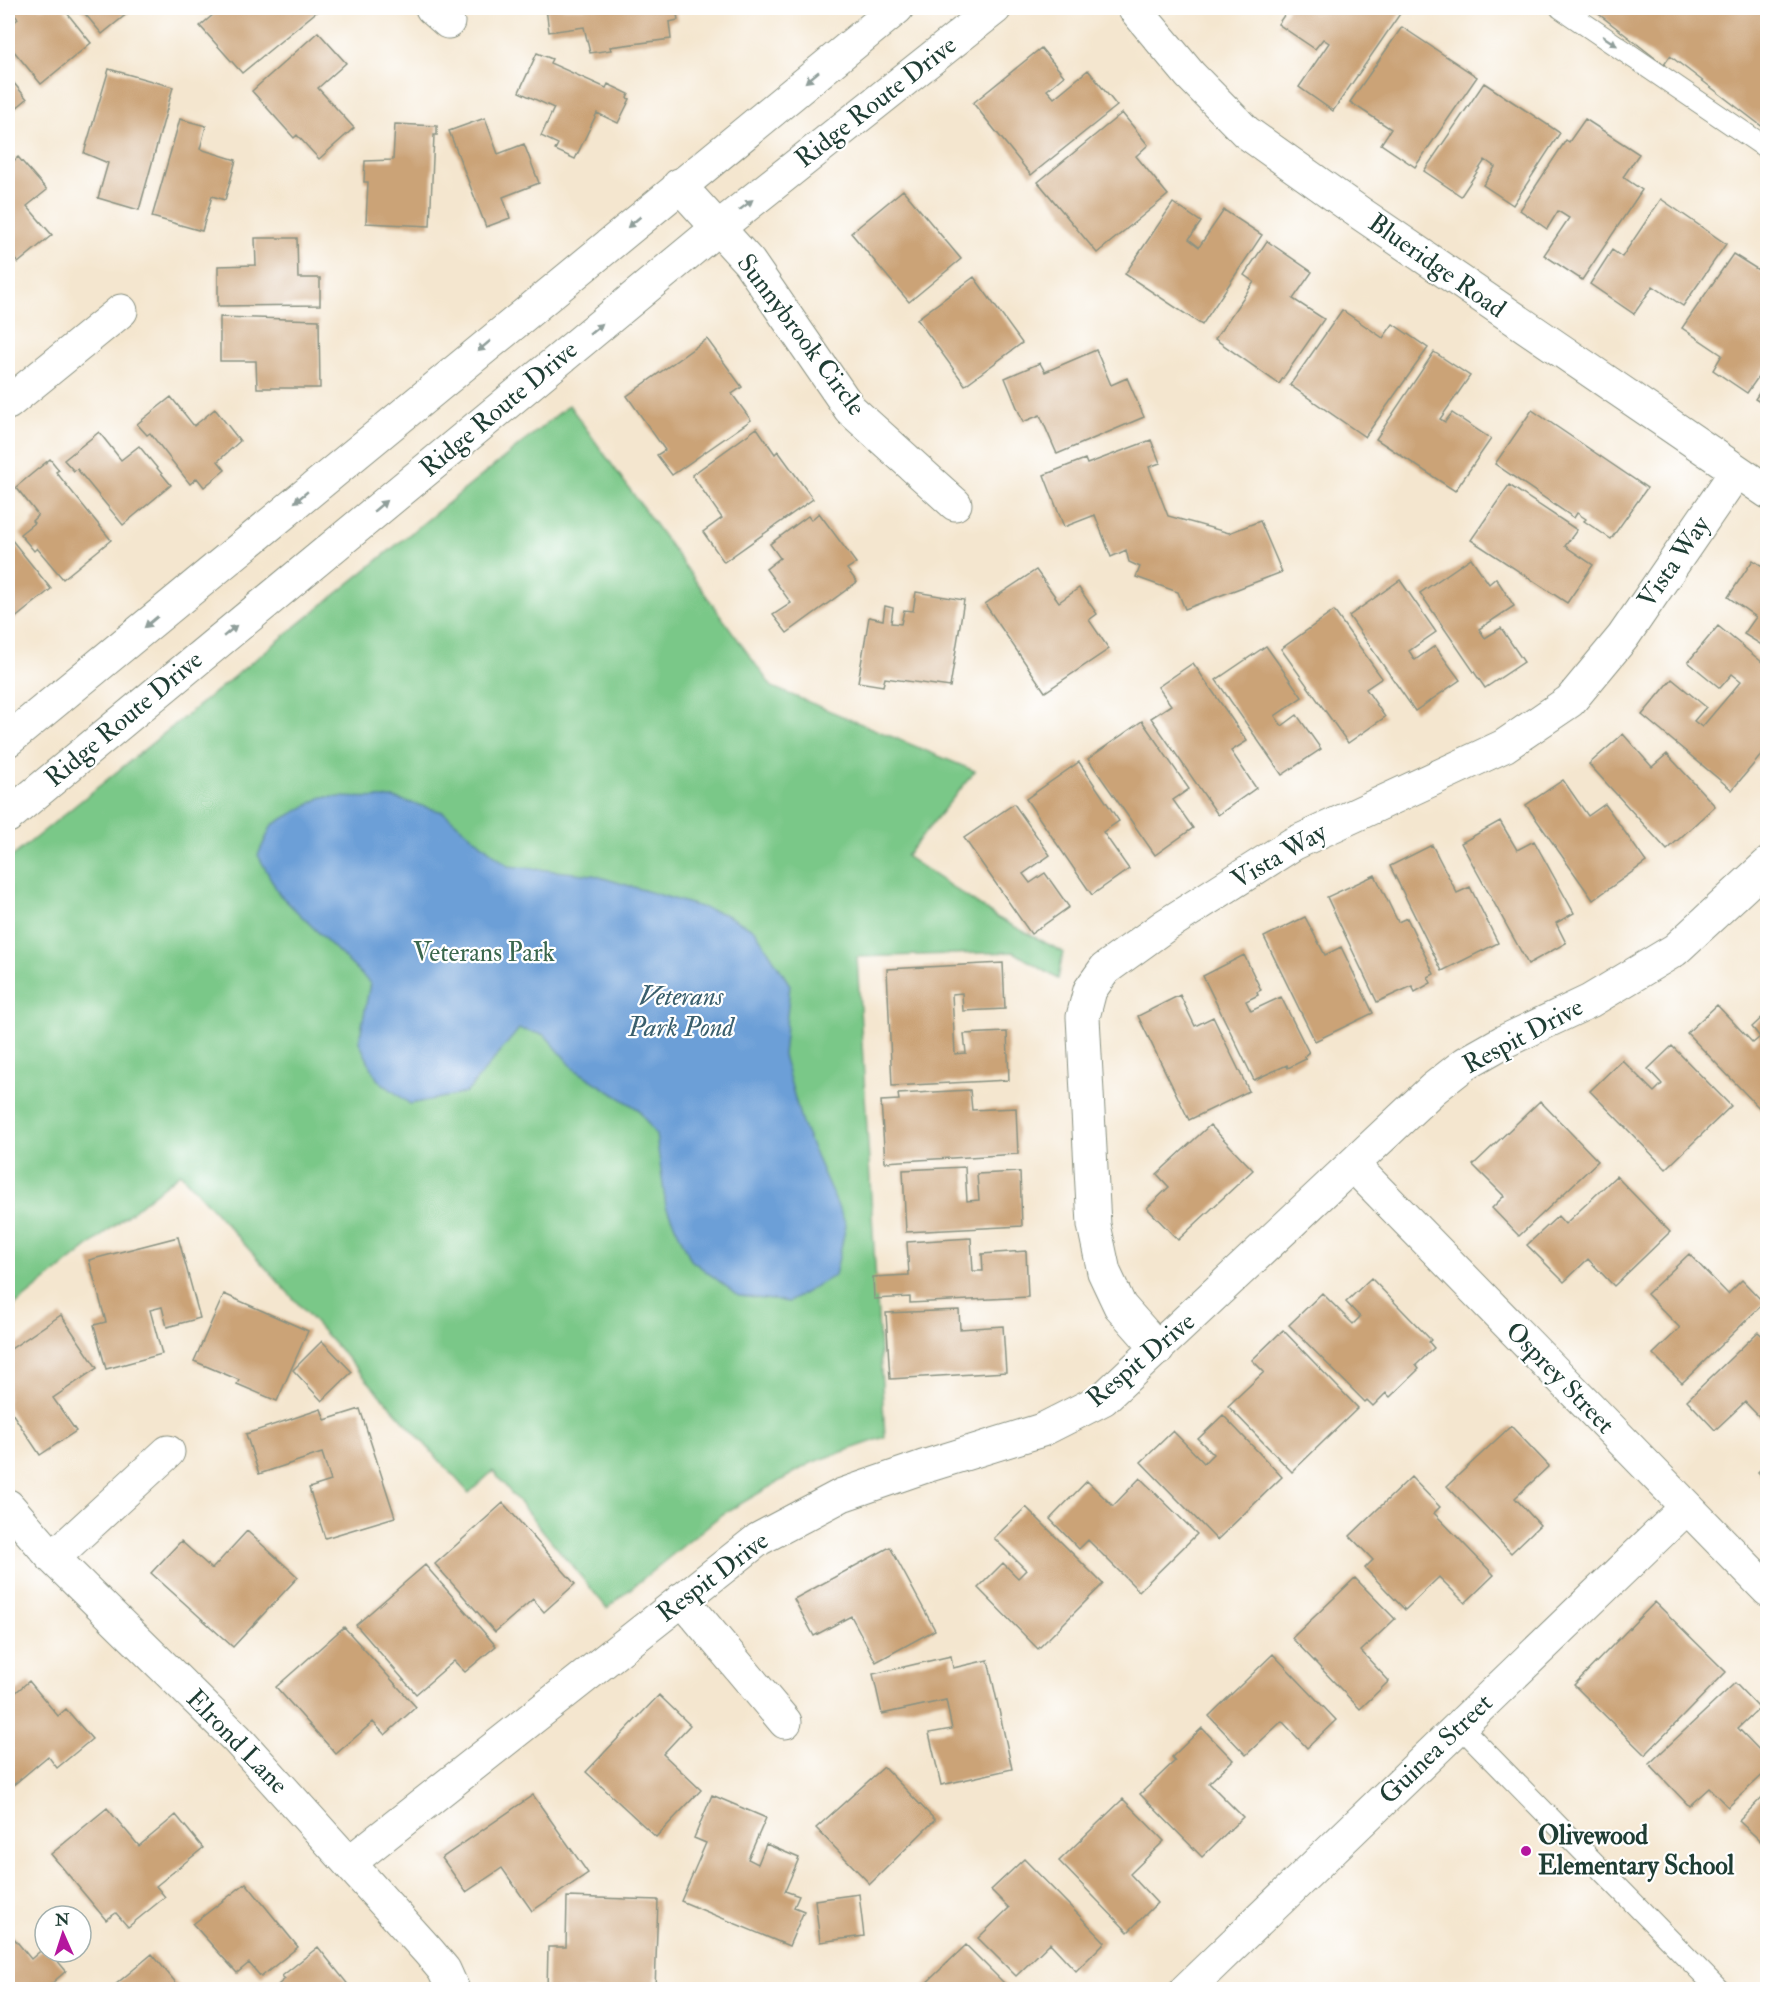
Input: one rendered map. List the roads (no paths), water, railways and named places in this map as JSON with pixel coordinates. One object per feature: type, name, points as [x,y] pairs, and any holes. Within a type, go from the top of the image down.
[{"type":"street","points":[[8,740],[897,8]]},
{"type":"street","name":"Ridge Route Drive","points":[[8,816],[718,228],[995,8]]},
{"type":"street","name":"Blueridge Road","points":[[1134,8],[1190,75],[1246,132],[1767,492]]},
{"type":"street","name":"Sunnybrook Circle","points":[[680,185],[749,262],[850,409],[955,504]]},
{"type":"street","points":[[8,403],[121,311]]},
{"type":"street","name":"Vista Way","points":[[1158,1349],[1120,1306],[1104,1272],[1094,1225],[1083,1017],[1090,990],[1105,969],[1166,925],[1293,844],[1504,746],[1570,701],[1623,637],[1736,472]]},
{"type":"street","name":"Respit Drive","points":[[350,1863],[759,1539],[842,1496],[923,1467],[1042,1430],[1103,1399],[1433,1089],[1467,1062],[1503,1042],[1590,1001],[1675,951],[1767,864]]},
{"type":"street","name":"Osprey Street","points":[[1353,1165],[1767,1590]]},
{"type":"street","points":[[53,1558],[168,1452]]},
{"type":"street","name":"Elrond Lane","points":[[8,1506],[53,1558],[237,1739],[444,1970],[453,1989]]},
{"type":"street","name":"Guinea Street","points":[[1186,1989],[1686,1508]]},
{"type":"street","points":[[682,1599],[786,1722]]},
{"type":"lane","points":[[1561,8],[1767,149]]},
{"type":"lane","points":[[1460,1726],[1719,1989]]},
{"type":"water","name":"Veterans Park Pond","points":[[322,797],[394,798],[443,812],[508,866],[593,875],[724,914],[755,930],[790,985],[783,1055],[802,1124],[846,1225],[835,1275],[789,1302],[739,1296],[691,1260],[666,1206],[656,1135],[638,1109],[574,1069],[545,1035],[519,1029],[466,1093],[410,1104],[377,1079],[359,1042],[370,983],[279,894],[258,855],[272,825]]},
{"type":"place","name":"Olivewood Elementary School","points":[[1526,1851]]},
{"type":"park label","name":"Veterans Park","points":[[484,953]]}]
